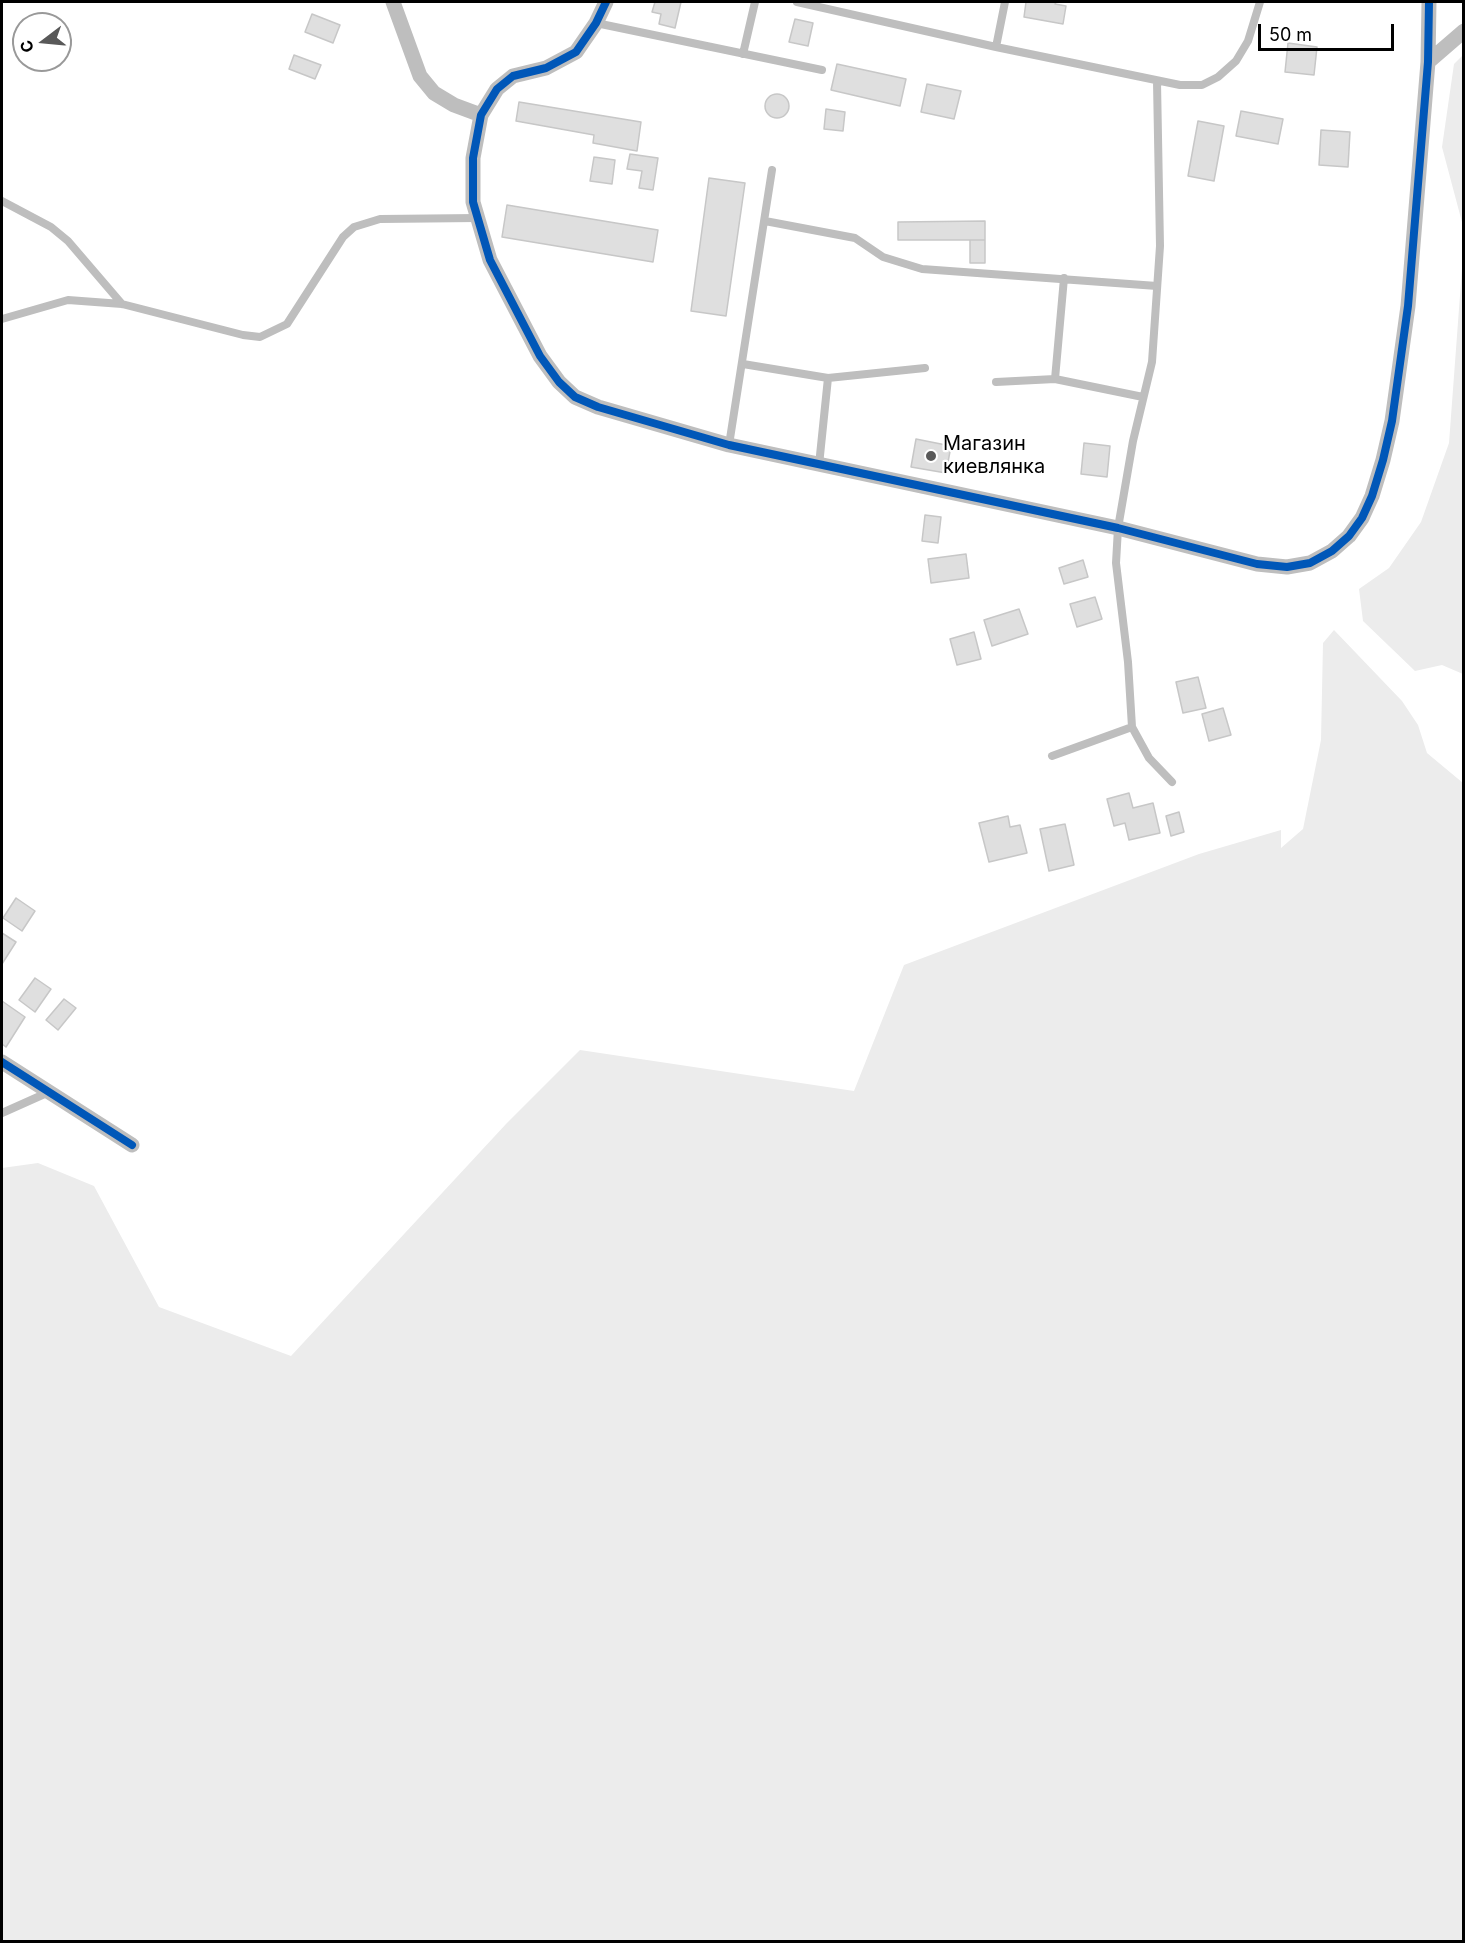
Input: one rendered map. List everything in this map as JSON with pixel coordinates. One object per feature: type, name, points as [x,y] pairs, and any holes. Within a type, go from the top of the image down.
[{"type":"street","points":[[393,2],[420,76],[434,93],[454,105],[481,115]]},
{"type":"street","points":[[606,2],[596,23],[576,52],[562,62],[526,71],[503,83],[481,115],[473,158],[472,185],[477,218],[501,284],[540,356],[559,382],[576,398],[598,407],[729,445],[1118,528],[1257,564],[1287,567],[1310,563],[1332,551],[1348,536],[1362,518],[1383,460],[1400,369],[1408,306],[1428,62],[1428,2]]},
{"type":"street","points":[[1428,62],[1464,31]]},
{"type":"street","points":[[2,1062],[132,1145]]},
{"type":"lane","points":[[743,54],[755,2]]},
{"type":"lane","points":[[797,2],[1157,82],[1202,85],[1218,77],[1236,61],[1248,41],[1260,2]]},
{"type":"lane","points":[[996,47],[1005,2]]},
{"type":"lane","points":[[596,23],[822,70]]},
{"type":"lane","points":[[1157,82],[1160,225],[1152,362],[1118,528],[1118,593],[1128,662],[1132,727],[1149,758],[1172,782]]},
{"type":"lane","points":[[729,445],[772,170]]},
{"type":"lane","points":[[2,201],[51,227],[68,242],[122,304]]},
{"type":"lane","points":[[2,319],[68,300],[122,304],[243,335],[260,337],[287,324],[343,237],[354,227],[380,219],[477,218]]},
{"type":"lane","points":[[765,221],[855,238],[883,257],[922,269],[1157,286]]},
{"type":"lane","points":[[1055,380],[1064,278]]},
{"type":"lane","points":[[743,364],[828,378],[925,368]]},
{"type":"lane","points":[[819,465],[828,378]]},
{"type":"lane","points":[[996,382],[1055,380],[1143,397]]},
{"type":"lane","points":[[1052,756],[1132,727]]},
{"type":"lane","points":[[2,1113],[49,1092]]},
{"type":"shaded area","points":[[1463,55],[1463,226],[1442,147],[1454,64]]},
{"type":"shaded area","points":[[1463,255],[1463,674],[1442,665],[1415,671],[1363,621],[1359,589],[1389,568],[1421,522],[1449,443]]},
{"type":"shaded area","points":[[1334,630],[1402,701],[1418,725],[1427,753],[1463,783],[1463,1941],[2,1941],[2,1168],[38,1163],[94,1186],[159,1307],[291,1356],[506,1124],[580,1050],[854,1091],[904,965],[1199,854],[1281,830],[1281,848],[1303,829],[1321,740],[1323,643]]},
{"type":"building","points":[[655,2],[681,2],[675,28],[659,24],[661,14],[652,12]]},
{"type":"building","points":[[1026,2],[1056,2],[1055,4],[1066,6],[1063,24],[1024,17]]},
{"type":"building","points":[[312,14],[340,25],[333,43],[305,32]]},
{"type":"building","points":[[795,19],[813,23],[808,46],[789,42]]},
{"type":"building","points":[[1288,43],[1317,47],[1314,75],[1285,72]]},
{"type":"building","points":[[294,55],[321,65],[315,79],[289,69]]},
{"type":"building","points":[[837,64],[906,79],[900,106],[831,90]]},
{"type":"building","points":[[927,84],[961,91],[954,119],[921,112]]},
{"type":"building","points":[[777,94],[786,97],[789,106],[786,115],[777,118],[768,115],[765,106],[768,97]]},
{"type":"building","points":[[519,102],[641,122],[637,151],[593,143],[594,135],[516,121]]},
{"type":"building","points":[[826,109],[845,112],[843,131],[824,129]]},
{"type":"building","points":[[1241,111],[1283,119],[1278,144],[1236,136]]},
{"type":"building","points":[[1198,121],[1224,126],[1214,181],[1188,176]]},
{"type":"building","points":[[1321,130],[1350,132],[1348,167],[1319,165]]},
{"type":"building","points":[[630,154],[658,158],[653,190],[639,188],[642,171],[627,169]]},
{"type":"building","points":[[594,157],[615,160],[612,184],[590,181]]},
{"type":"building","points":[[709,178],[745,183],[726,316],[691,311]]},
{"type":"building","points":[[507,205],[658,230],[653,262],[502,237]]},
{"type":"building","points":[[985,221],[985,240],[898,240],[898,222]]},
{"type":"building","points":[[970,240],[985,240],[985,263],[970,263]]},
{"type":"building","name":"Магазин киевлянка","points":[[916,439],[951,446],[946,473],[911,467]]},
{"type":"building","points":[[1084,443],[1110,446],[1107,477],[1081,474]]},
{"type":"building","points":[[925,515],[941,517],[938,543],[922,541]]},
{"type":"building","points":[[966,554],[969,578],[931,583],[928,559]]},
{"type":"building","points":[[1083,560],[1088,577],[1064,584],[1059,568]]},
{"type":"building","points":[[1095,597],[1102,619],[1077,627],[1070,604]]},
{"type":"building","points":[[1019,609],[1028,634],[992,646],[984,620]]},
{"type":"building","points":[[974,632],[981,659],[957,665],[950,639]]},
{"type":"building","points":[[1198,677],[1206,708],[1183,713],[1176,682]]},
{"type":"building","points":[[1223,708],[1231,735],[1209,741],[1202,714]]},
{"type":"building","points":[[1129,793],[1133,808],[1153,803],[1160,833],[1129,840],[1125,823],[1114,826],[1107,799]]},
{"type":"building","points":[[1179,812],[1184,832],[1171,836],[1166,816]]},
{"type":"building","points":[[1008,816],[1010,827],[1020,825],[1027,853],[989,862],[979,823]]},
{"type":"building","points":[[1065,824],[1074,865],[1049,871],[1040,829]]},
{"type":"building","points":[[16,898],[35,911],[22,931],[3,918]]},
{"type":"building","points":[[2,933],[16,942],[2,964]]},
{"type":"building","points":[[35,978],[51,989],[35,1012],[19,1000]]},
{"type":"building","points":[[64,999],[76,1008],[58,1030],[46,1020]]},
{"type":"building","points":[[2,1001],[25,1017],[6,1047],[2,1044]]},
{"type":"cycle path","points":[[606,2],[596,23],[576,52],[546,68],[513,76],[497,89],[481,115],[473,158],[473,202],[490,260],[540,356],[559,382],[575,397],[598,407],[729,445],[1118,528],[1257,564],[1287,567],[1310,563],[1332,551],[1349,536],[1362,518],[1372,496],[1383,460],[1392,421],[1408,306],[1428,62],[1429,2]]},
{"type":"cycle path","points":[[2,1062],[132,1145]]},
{"type":"place","name":"Магазин киевлянка","points":[[931,456]]}]
